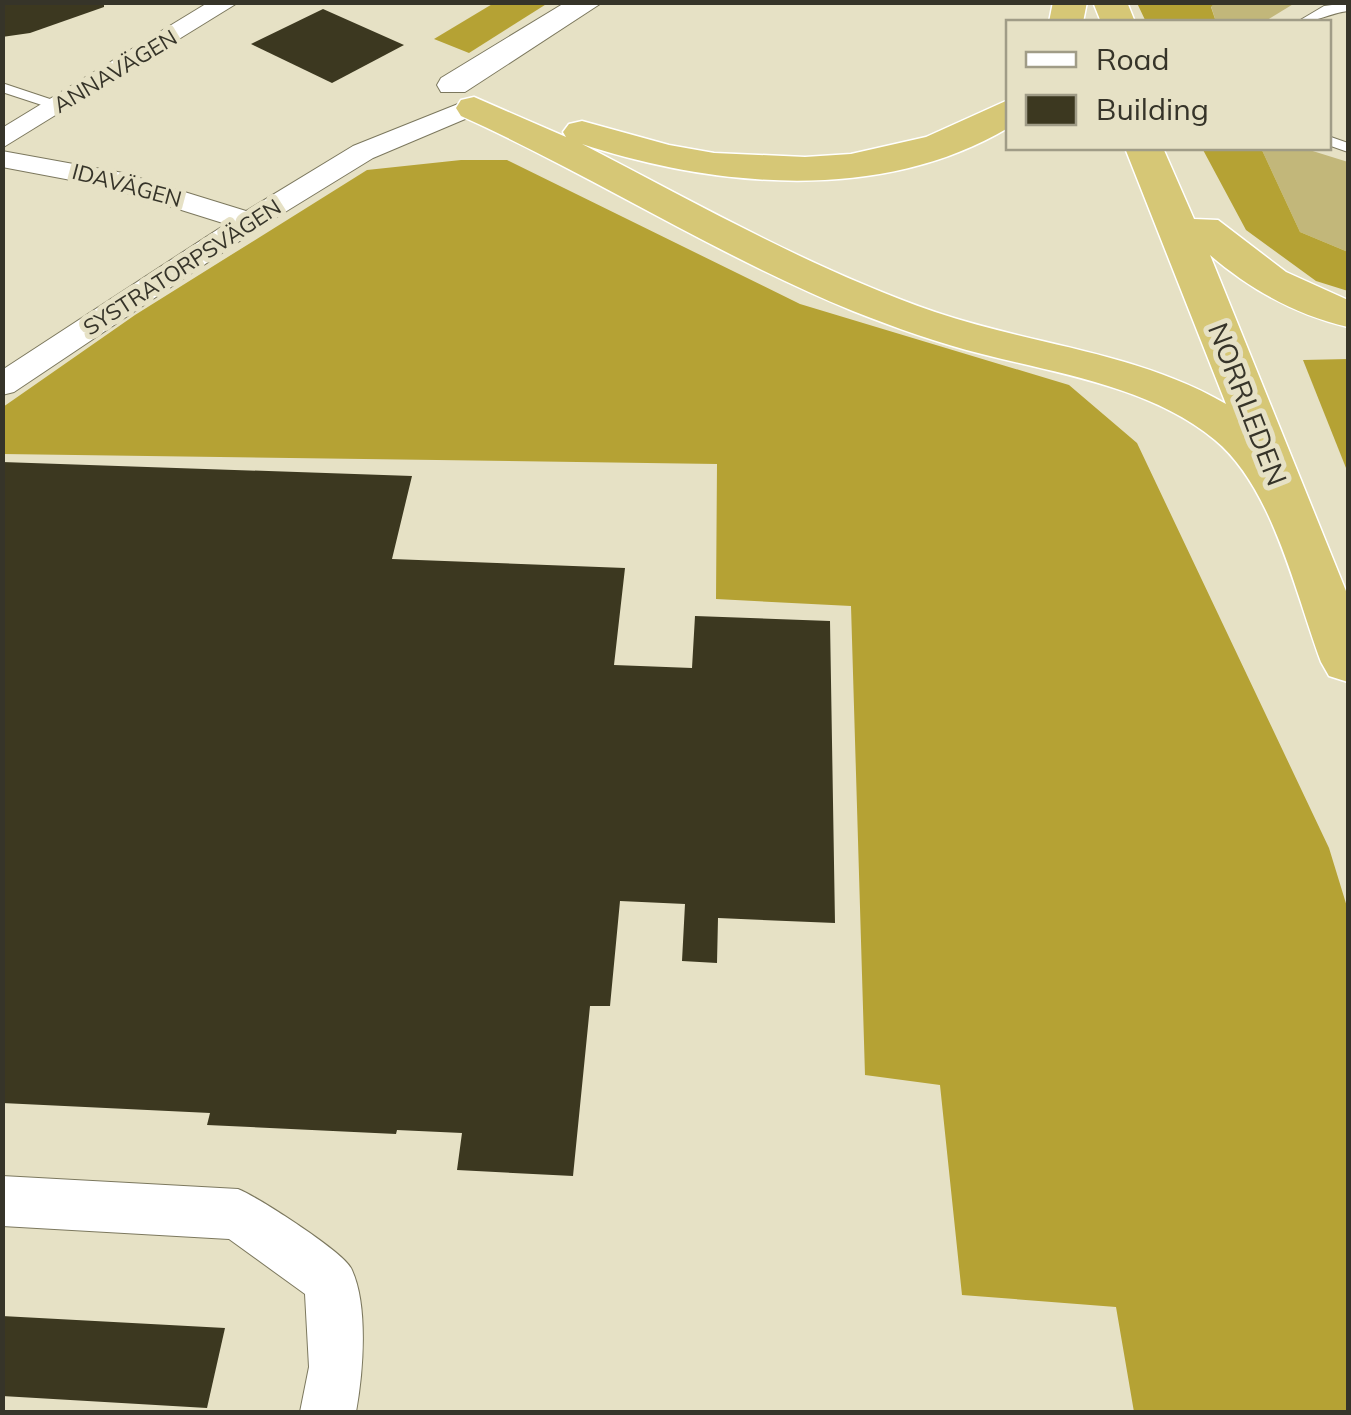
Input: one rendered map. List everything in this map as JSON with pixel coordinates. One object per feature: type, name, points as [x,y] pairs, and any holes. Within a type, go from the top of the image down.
[{"type":"highway","points":[[474,95],[612,143],[663,156],[770,168],[827,168],[896,158],[956,139],[1006,112]]},
{"type":"highway","points":[[474,95],[550,143],[771,259],[872,304],[948,330],[1120,377],[1196,406],[1224,423],[1244,442],[1282,490]]},
{"type":"highway","name":"NORRLEDEN","points":[[1145,150],[1222,334],[1348,662]]},
{"type":"highway","name":"NORRLEDEN","points":[[1171,150],[1244,333],[1348,572]]},
{"type":"highway","points":[[1204,229],[1259,275],[1297,296],[1348,314]]},
{"type":"street","name":"ANNAVÄGEN","points":[[2,140],[227,2]]},
{"type":"street","name":"SYSTRATORPSVÄGEN","points":[[2,385],[362,152],[474,95],[515,50],[588,2]]},
{"type":"street","points":[[474,95],[515,50]]},
{"type":"street","name":"IDAVÄGEN","points":[[2,160],[113,179],[249,222]]},
{"type":"street","points":[[2,1201],[238,1214],[330,1281],[336,1367],[328,1412]]},
{"type":"lane","points":[[1307,20],[1328,9],[1348,7]]},
{"type":"lane","points":[[2,87],[58,106]]},
{"type":"shaded area","points":[[1214,2],[1295,3],[1267,20],[1215,20],[1211,6]]},
{"type":"shaded area","points":[[494,3],[548,3],[469,53],[434,39]]},
{"type":"shaded area","points":[[1137,3],[1214,3],[1211,7],[1215,20],[1145,20]]},
{"type":"shaded area","points":[[1203,150],[1262,150],[1300,232],[1348,252],[1348,291],[1316,281],[1246,230]]},
{"type":"shaded area","points":[[1262,150],[1309,150],[1348,162],[1348,252],[1300,232]]},
{"type":"shaded area","points":[[461,160],[507,160],[800,304],[1069,385],[1137,443],[1329,848],[1348,910],[1348,1412],[1134,1412],[1116,1307],[962,1295],[940,1085],[865,1075],[851,606],[716,599],[717,464],[3,454],[3,407],[135,315],[367,170]]},
{"type":"shaded area","points":[[1348,359],[1348,473],[1303,360]]},
{"type":"building","points":[[2,2],[104,2],[104,7],[30,33],[2,37]]},
{"type":"building","points":[[323,9],[404,45],[332,83],[251,44]]},
{"type":"building","points":[[2,462],[412,476],[392,559],[625,568],[614,665],[692,668],[695,616],[830,621],[835,923],[718,918],[717,963],[682,961],[685,904],[620,901],[610,1006],[590,1006],[573,1176],[457,1170],[462,1133],[397,1130],[396,1134],[207,1125],[210,1113],[2,1103]]},
{"type":"building","points":[[2,1316],[225,1328],[207,1408],[2,1396]]}]
